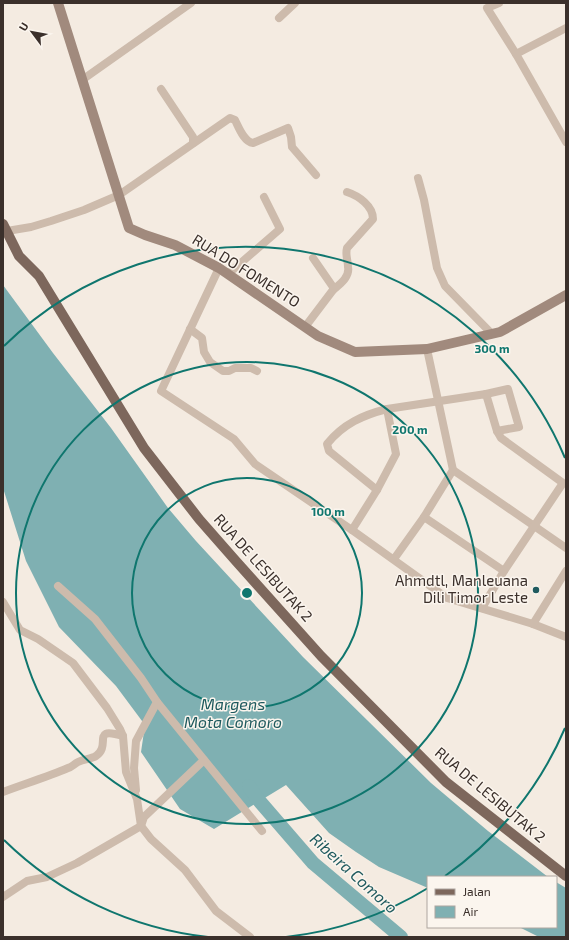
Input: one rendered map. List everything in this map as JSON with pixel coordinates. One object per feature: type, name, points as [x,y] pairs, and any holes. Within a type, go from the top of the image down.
[{"type":"main road","name":"RUA DE LESIBUTAK 2","points":[[5,227],[19,256],[39,276],[144,448],[199,519],[321,656],[446,782],[566,876]]},
{"type":"street","name":"RUA DO FOMENTO","points":[[58,3],[129,228],[175,245],[223,271],[306,326],[318,336],[355,352],[427,349],[500,332],[566,295]]},
{"type":"street","points":[[82,80],[191,3]]},
{"type":"street","points":[[279,18],[295,3]]},
{"type":"street","points":[[499,3],[487,8],[516,54],[566,142]]},
{"type":"street","points":[[516,54],[565,30]]},
{"type":"street","points":[[161,89],[193,137],[193,143]]},
{"type":"street","points":[[5,227],[31,227],[84,210],[119,195],[230,118],[235,120],[249,143],[253,144],[288,128],[292,146],[316,175]]},
{"type":"street","points":[[418,178],[424,200],[437,268],[442,280],[445,286],[492,334]]},
{"type":"street","points":[[306,326],[348,273],[349,267],[345,254],[346,248],[374,219],[370,208],[352,194],[347,192]]},
{"type":"street","points":[[264,197],[280,229],[223,271],[190,329],[161,391],[234,439],[255,464],[352,530],[447,598],[533,624],[566,638]]},
{"type":"street","points":[[313,258],[333,287],[333,290]]},
{"type":"street","points":[[190,329],[202,338],[204,352],[210,362],[223,371],[229,371],[235,368],[251,368],[257,371]]},
{"type":"street","points":[[427,349],[453,470],[566,548]]},
{"type":"street","points":[[377,490],[329,451],[327,444],[342,429],[367,414],[508,389],[519,427],[497,431]]},
{"type":"street","points":[[482,608],[504,571],[565,481],[501,438],[497,431],[486,394]]},
{"type":"street","points":[[352,530],[377,490],[396,454],[387,410]]},
{"type":"street","points":[[394,560],[424,517],[453,470]]},
{"type":"street","points":[[424,517],[504,571]]},
{"type":"street","points":[[533,624],[566,571]]},
{"type":"street","points":[[58,586],[95,619],[141,678],[157,702],[262,831]]},
{"type":"street","points":[[3,602],[20,630],[38,639],[73,663],[107,708],[123,736],[126,772],[137,799]]},
{"type":"street","points":[[157,702],[136,741],[134,768],[137,809],[141,826],[151,839],[185,870],[216,911],[250,937]]},
{"type":"street","points":[[3,792],[68,768],[80,761],[93,758],[101,751],[106,733],[109,732],[123,736]]},
{"type":"street","points":[[3,897],[27,882],[47,877],[65,868],[141,826],[144,817],[204,760]]},
{"type":"water","name":"Margens Mota Comoro","points":[[3,285],[111,428],[168,508],[196,541],[303,657],[431,783],[488,831],[547,876],[427,876],[427,888],[379,867],[329,833],[286,785],[214,829],[180,809],[141,752],[145,725],[116,686],[59,627],[26,561],[3,488]]},
{"type":"water","points":[[557,883],[566,888],[566,937],[539,937],[521,928],[557,928]]},
{"type":"waterway","name":"Ribeira Comoro","points":[[249,786],[256,797],[313,863],[401,937]]},
{"type":"place","name":"Ahmdtl, Manleuana Dili Timor Leste","points":[[536,590]]}]
